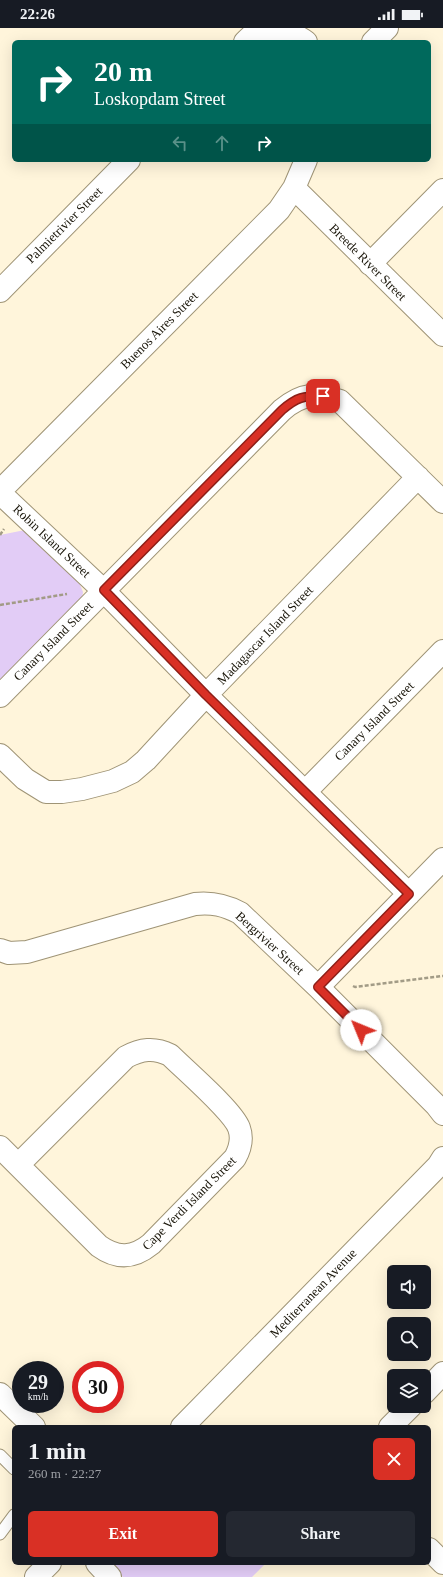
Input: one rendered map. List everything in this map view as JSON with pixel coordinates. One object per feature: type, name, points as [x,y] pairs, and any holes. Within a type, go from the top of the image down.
[{"type":"street","points":[[247,40],[255,33],[270,28],[284,29],[303,40]]},
{"type":"street","points":[[375,40],[387,28]]},
{"type":"street","name":"Palmietrivier Street","points":[[0,291],[127,162]]},
{"type":"street","name":"Buenos Aires Street","points":[[0,492],[279,210],[294,188],[305,162]]},
{"type":"street","name":"Breede River Street","points":[[294,188],[443,335]]},
{"type":"street","points":[[370,264],[443,190]]},
{"type":"street","name":"Canary Island Street","points":[[0,696],[293,400],[307,396],[323,396],[340,402],[443,502]]},
{"type":"street","name":"Madagascar Island Street","points":[[0,755],[25,779],[46,792],[62,792],[82,789],[113,781],[132,772],[146,760],[206,695],[418,477]]},
{"type":"street","name":"Robin Island Street","points":[[0,492],[97,597],[206,695],[409,894]]},
{"type":"street","name":"Canary Island Street","points":[[305,792],[443,651]]},
{"type":"street","points":[[318,987],[443,859]]},
{"type":"street","name":"Bergrivier Street","points":[[0,950],[9,952],[27,952],[195,904],[215,903],[228,907],[240,914],[318,987],[436,1104],[443,1114]]},
{"type":"street","name":"Cape Verdi Island Street","points":[[0,1147],[18,1165],[99,1246],[115,1255],[123,1256],[143,1251],[150,1244],[235,1158],[241,1144],[241,1137],[236,1121],[213,1096],[170,1055],[162,1051],[152,1049],[143,1050],[126,1057],[18,1165]]},
{"type":"street","name":"Mediterranean Avenue","points":[[184,1425],[438,1166],[443,1158]]},
{"type":"street","points":[[431,1386],[443,1373]]},
{"type":"street","points":[[0,1394],[32,1425]]},
{"type":"street","points":[[392,1425],[404,1413]]},
{"type":"street","points":[[431,1551],[443,1563]]},
{"type":"street","points":[[36,1577],[48,1565]]},
{"type":"street","points":[[99,1565],[110,1577]]},
{"type":"lane","points":[[0,1455],[12,1468]]},
{"type":"lane","points":[[0,1534],[12,1518]]},
{"type":"path","points":[[0,605],[79,592],[97,597]]},
{"type":"path","points":[[333,971],[355,987],[443,976]]},
{"type":"shaded area","points":[[25,530],[79,582],[83,592],[82,599],[0,687],[0,535]]},
{"type":"shaded area","points":[[110,1565],[264,1565],[252,1577],[123,1577]]},
{"type":"route","points":[[323,396],[307,396],[293,400],[104,590],[206,695],[409,894],[318,987],[361,1030]]}]
